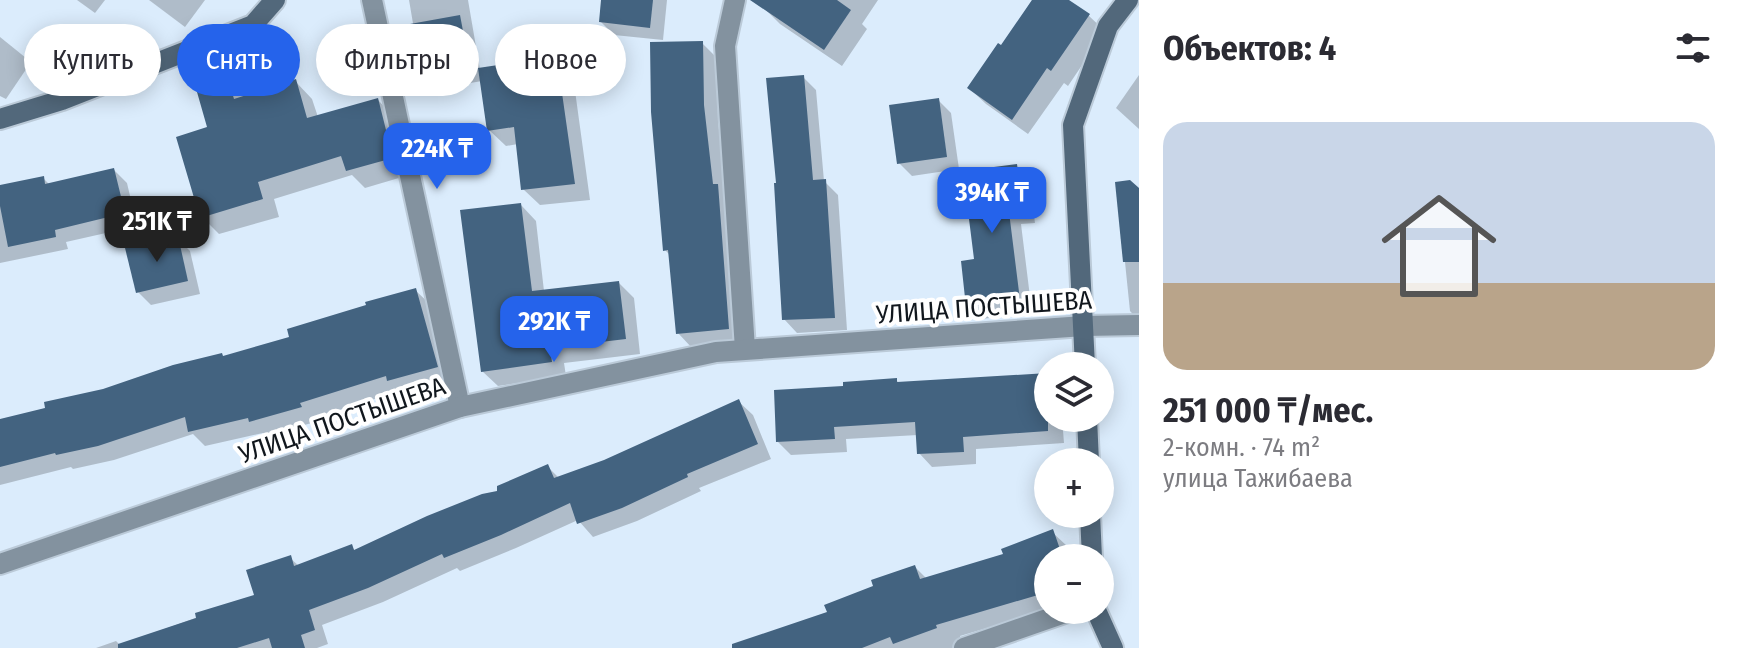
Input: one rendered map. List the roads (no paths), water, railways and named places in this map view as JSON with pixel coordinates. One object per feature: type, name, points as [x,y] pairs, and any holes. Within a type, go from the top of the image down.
[{"type":"street","points":[[0,119],[62,100],[253,25],[275,0]]},
{"type":"street","points":[[372,0],[460,407]]},
{"type":"street","points":[[735,0],[725,46],[745,349]]},
{"type":"street","points":[[1085,352],[1073,125],[1108,26],[1128,0]]},
{"type":"street","name":"УЛИЦА ПОСТЫШЕВА","points":[[0,564],[460,407],[716,352],[1084,326],[1139,325]]},
{"type":"street","points":[[964,648],[1034,624]]},
{"type":"street","points":[[1102,624],[1113,648]]}]
